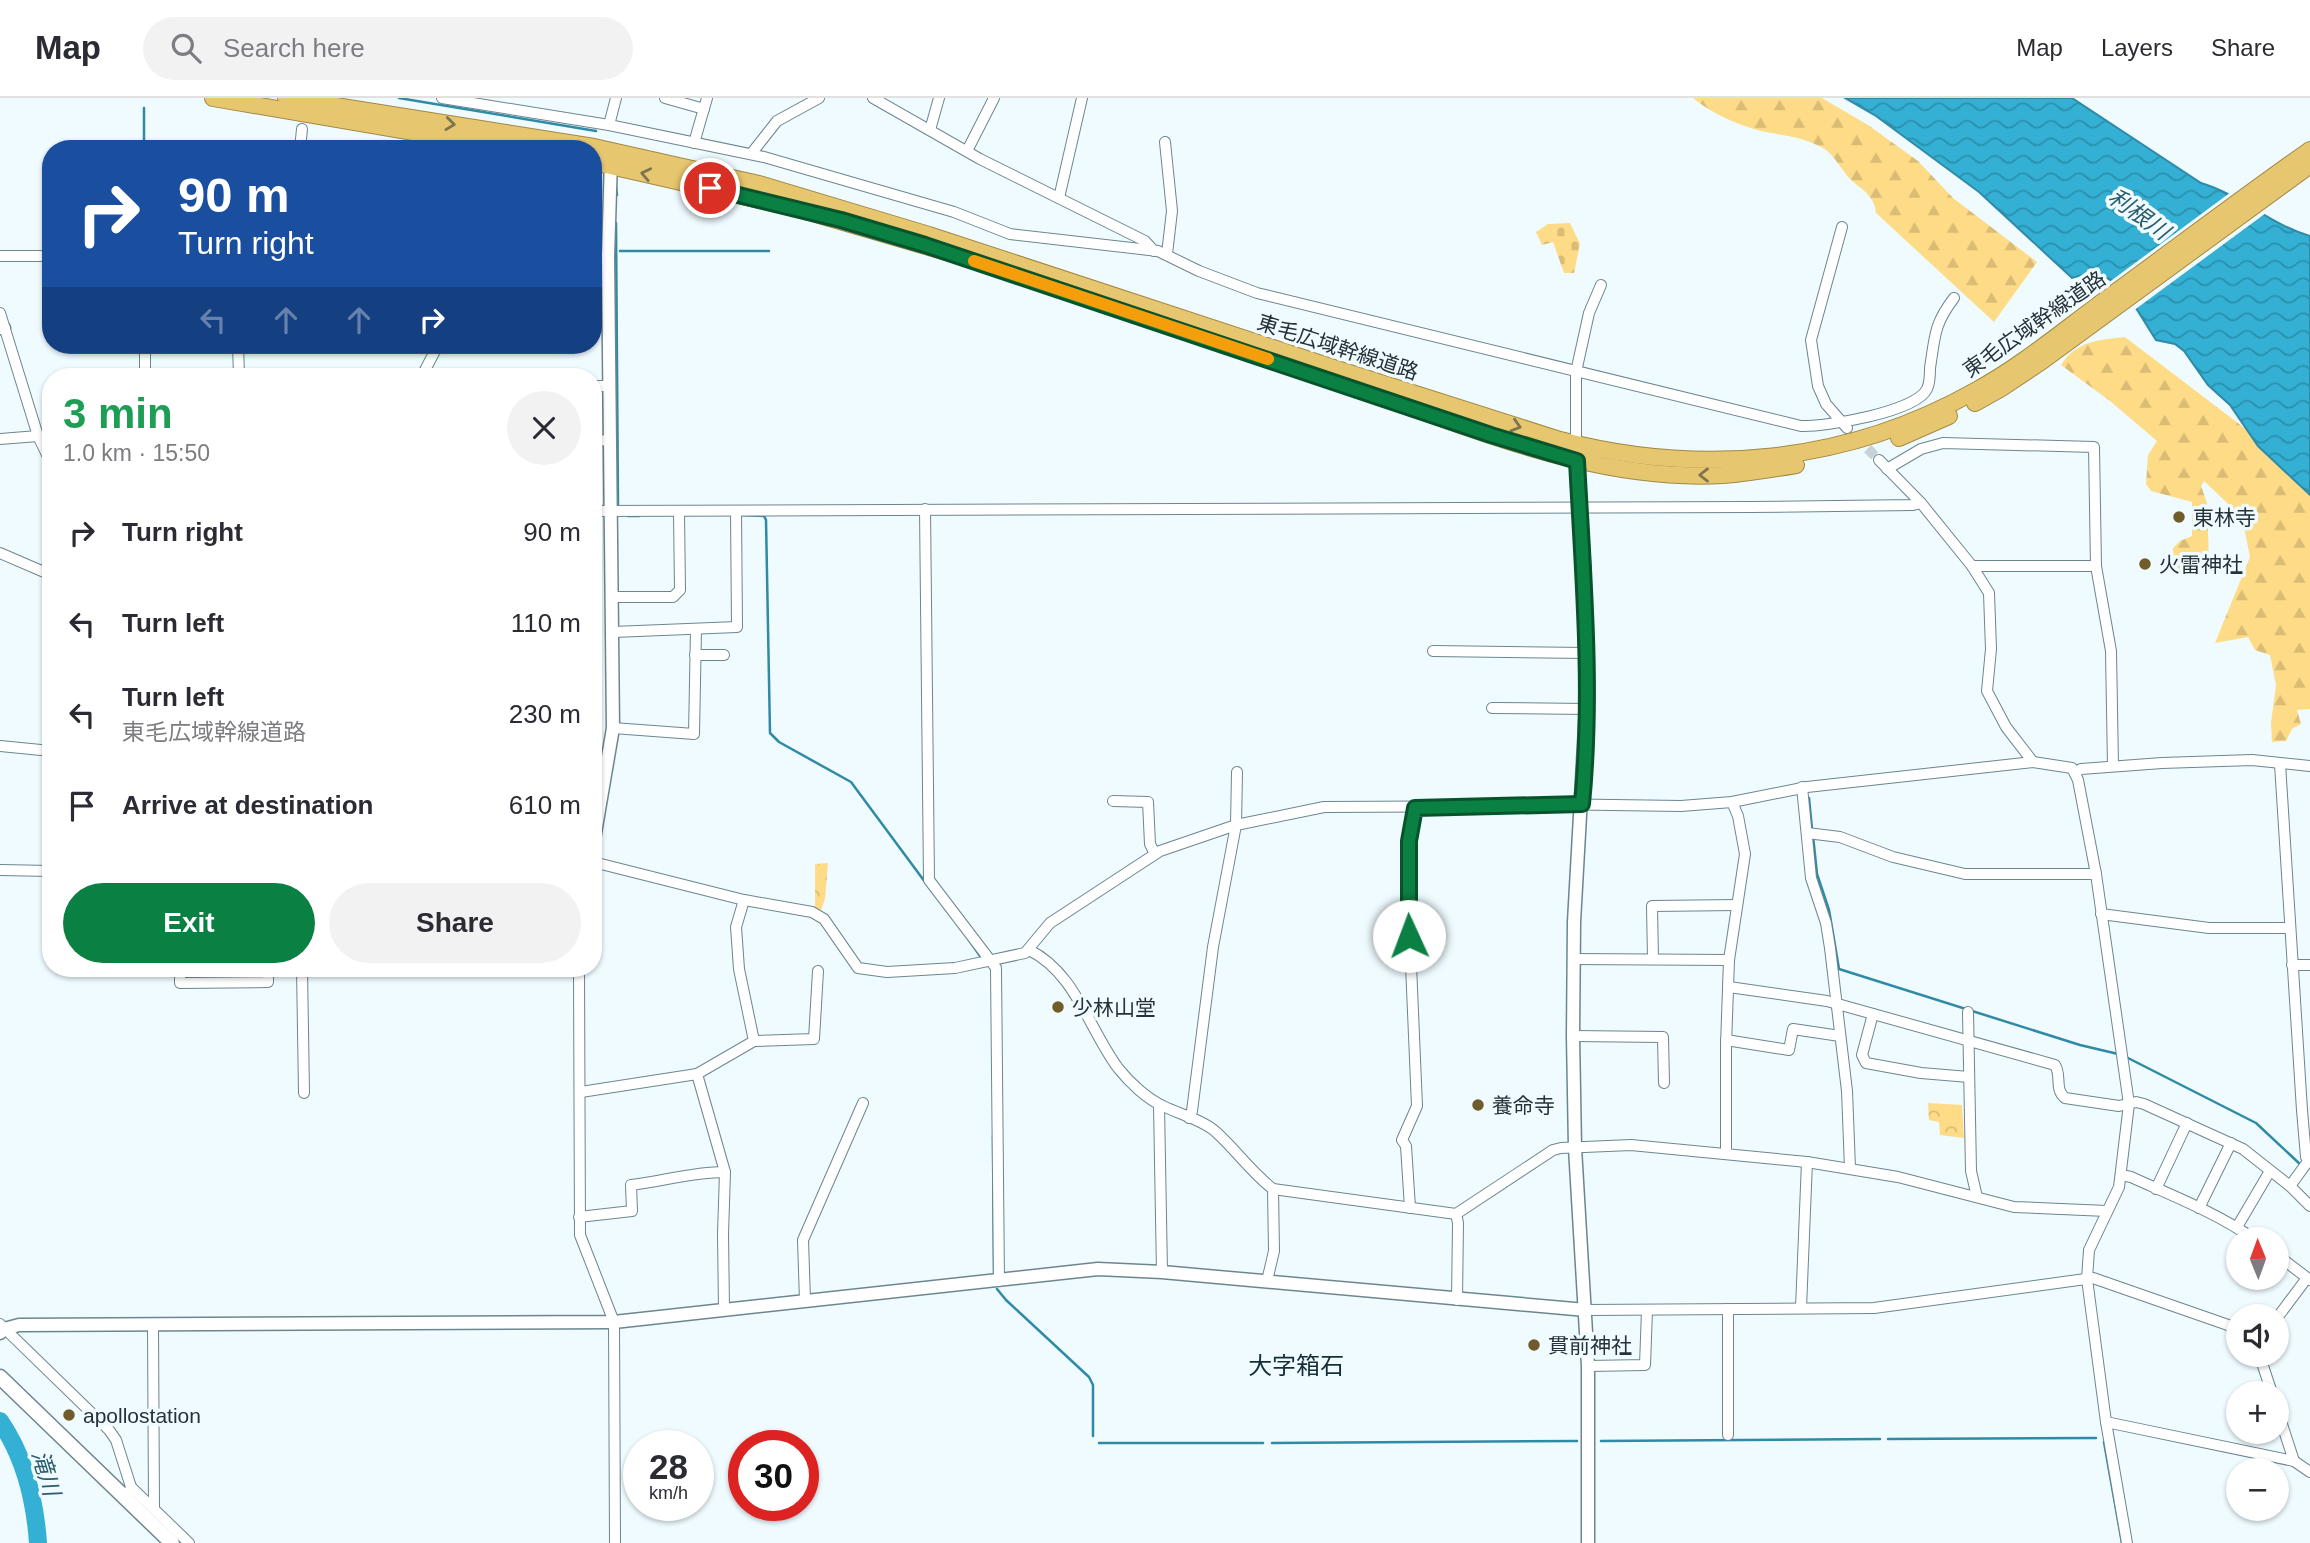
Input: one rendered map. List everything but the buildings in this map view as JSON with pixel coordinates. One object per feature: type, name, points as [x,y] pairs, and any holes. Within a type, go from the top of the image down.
[{"type":"highway","points":[[213,98],[459,140]]},
{"type":"highway","name":"東毛広域幹線道路","points":[[286,98],[468,126],[529,140]]},
{"type":"highway","name":"東毛広域幹線道路","points":[[602,157],[925,245],[1491,435],[1577,461],[1648,472],[1723,475],[1835,457],[1923,429],[2000,389],[2037,357],[2310,150]]},
{"type":"highway","name":"東毛広域幹線道路","points":[[602,160],[611,159],[759,184],[880,220],[1331,368],[1576,444],[1642,456],[1695,460],[1749,460],[1813,451],[1870,437],[1917,420],[1977,391],[2037,357],[2310,165]]},
{"type":"main road","points":[[0,1377],[129,1493],[172,1543]]},
{"type":"street","points":[[442,98],[610,125],[751,155],[954,212],[1010,234],[1167,254],[1199,271],[1257,293],[1792,425],[1844,425],[1894,409],[1923,395],[1928,385],[1935,334],[1941,315],[1954,298]]},
{"type":"street","points":[[610,125],[616,98]]},
{"type":"street","points":[[665,98],[704,109]]},
{"type":"street","points":[[694,143],[708,98]]},
{"type":"street","points":[[751,155],[777,121],[819,98]]},
{"type":"street","points":[[873,98],[887,102],[967,151],[1144,241],[1154,251]]},
{"type":"street","points":[[930,130],[939,98]]},
{"type":"street","points":[[967,151],[994,98]]},
{"type":"street","points":[[1059,198],[1082,98]]},
{"type":"street","points":[[301,140],[302,129]]},
{"type":"street","points":[[1165,142],[1172,211],[1167,254]]},
{"type":"street","points":[[602,792],[613,728],[608,257],[611,159]]},
{"type":"street","points":[[1842,227],[1811,340],[1818,386],[1826,404],[1844,425]]},
{"type":"street","points":[[0,256],[42,256]]},
{"type":"street","points":[[602,257],[608,257]]},
{"type":"street","points":[[1588,1543],[1588,1366],[1575,1148],[1573,1037],[1573,959],[1586,709],[1586,653],[1576,444],[1576,372],[1589,313],[1601,285]]},
{"type":"street","points":[[0,313],[2,328],[42,444]]},
{"type":"street","points":[[602,386],[610,386]]},
{"type":"street","points":[[0,439],[38,436]]},
{"type":"street","points":[[602,440],[610,440]]},
{"type":"street","points":[[1887,469],[1922,449],[1943,443],[2094,447],[2096,566],[2111,651],[2113,766]]},
{"type":"street","points":[[1879,460],[1921,503],[1972,566],[1989,593],[1991,649],[1986,691],[2006,727],[2033,762]]},
{"type":"street","points":[[602,511],[1921,503]]},
{"type":"street","points":[[925,509],[929,880],[996,968],[999,1281]]},
{"type":"street","points":[[613,632],[737,628],[736,511]]},
{"type":"street","points":[[612,597],[673,597],[680,590],[679,512]]},
{"type":"street","points":[[0,553],[42,571]]},
{"type":"street","points":[[1972,566],[2096,566]]},
{"type":"street","points":[[613,728],[694,734],[696,629]]},
{"type":"street","points":[[1433,651],[1586,653]]},
{"type":"street","points":[[695,656],[724,655]]},
{"type":"street","points":[[1492,708],[1586,709]]},
{"type":"street","points":[[0,746],[42,750]]},
{"type":"street","points":[[2076,772],[2081,769],[2113,766],[2252,760],[2310,766]]},
{"type":"street","points":[[602,864],[744,900],[818,914],[858,968],[887,972],[956,968],[1025,953],[1050,923],[1155,854],[1236,825],[1324,807],[1582,804],[1681,806],[1732,802],[1802,788],[2033,762],[2065,766],[2076,772]]},
{"type":"street","points":[[2280,764],[2289,928],[2307,1123],[2306,1157],[2310,1161],[2290,1186]]},
{"type":"street","points":[[1189,1118],[1213,947],[1236,825],[1237,772]]},
{"type":"street","points":[[2076,772],[2096,874],[2129,1104],[2119,1186],[2088,1250],[2087,1279],[2106,1422],[2127,1543]]},
{"type":"street","points":[[1802,788],[1813,888],[1826,923],[1847,1091],[1850,1168]]},
{"type":"street","points":[[1113,802],[1148,802],[1150,844],[1155,854]]},
{"type":"street","points":[[1726,1153],[1729,960],[1745,854],[1738,816],[1732,802]]},
{"type":"street","points":[[1409,1208],[1405,1146],[1402,1140],[1416,1106],[1408,895],[1409,841],[1415,808]]},
{"type":"street","points":[[1807,833],[1840,837],[1893,857],[1965,874],[2096,874]]},
{"type":"street","points":[[0,870],[42,871]]},
{"type":"street","points":[[744,900],[736,927],[739,969],[754,1041]]},
{"type":"street","points":[[1653,959],[1653,906],[1737,905]]},
{"type":"street","points":[[2101,914],[2209,928],[2289,928]]},
{"type":"street","points":[[1029,950],[1044,957],[1063,975],[1119,1068],[1159,1105],[1214,1130],[1256,1176],[1273,1189],[1456,1214],[1553,1150],[1632,1145],[1850,1168],[2031,1209],[2107,1211]]},
{"type":"street","points":[[1573,959],[1729,960]]},
{"type":"street","points":[[2292,965],[2310,965]]},
{"type":"street","points":[[580,1092],[696,1074],[754,1041],[814,1038],[818,971]]},
{"type":"street","points":[[180,977],[180,983],[268,982],[268,977]]},
{"type":"street","points":[[302,977],[304,1093]]},
{"type":"street","points":[[579,977],[580,1235],[614,1322],[615,1543]]},
{"type":"street","points":[[1729,986],[1836,1004],[2054,1065],[2058,1070],[2059,1089],[2066,1098],[2119,1106],[2137,1102],[2187,1123],[2243,1149],[2290,1186],[2310,1206]]},
{"type":"street","points":[[1968,1012],[1971,1171],[1977,1198]]},
{"type":"street","points":[[1873,1014],[1862,1055],[1866,1063],[1921,1073],[1969,1077]]},
{"type":"street","points":[[1726,1040],[1789,1050],[1793,1029],[1840,1036]]},
{"type":"street","points":[[1573,1037],[1663,1037],[1664,1083]]},
{"type":"street","points":[[696,1074],[725,1172],[724,1309]]},
{"type":"street","points":[[805,1300],[803,1240],[863,1103]]},
{"type":"street","points":[[1159,1105],[1162,1272]]},
{"type":"street","points":[[2156,1189],[2187,1123]]},
{"type":"street","points":[[2199,1208],[2231,1143]]},
{"type":"street","points":[[1801,1308],[1807,1162]]},
{"type":"street","points":[[2121,1175],[2237,1227],[2270,1171]]},
{"type":"street","points":[[579,1217],[632,1211],[631,1185],[701,1172],[725,1172]]},
{"type":"street","points":[[1267,1281],[1274,1251],[1273,1189]]},
{"type":"street","points":[[1456,1214],[1457,1300]]},
{"type":"street","points":[[2288,1304],[2308,1279],[2289,1264]]},
{"type":"street","points":[[1,1329],[19,1325],[614,1322],[1098,1269],[1162,1272],[1586,1310],[1889,1307],[2096,1279],[2226,1324]]},
{"type":"street","points":[[1728,1308],[1728,1435]]},
{"type":"street","points":[[1588,1366],[1645,1365],[1647,1310]]},
{"type":"street","points":[[153,1325],[154,1508]]},
{"type":"street","points":[[1,1329],[109,1430],[116,1440],[129,1493],[154,1508],[189,1543]]},
{"type":"street","points":[[2106,1422],[2294,1461],[2310,1472]]},
{"type":"street","points":[[2288,1444],[2294,1461]]},
{"type":"green space","points":[[1693,98],[1822,98],[1868,125],[1918,161],[1953,198],[2037,262],[1994,322],[1876,213],[1871,198],[1851,180],[1827,151],[1807,141],[1734,122]]},
{"type":"green space","points":[[1570,223],[1580,244],[1574,273],[1564,273],[1553,242],[1542,245],[1536,232],[1548,224]]},
{"type":"green space","points":[[2125,337],[2247,430],[2258,446],[2310,495],[2310,709],[2297,710],[2301,724],[2292,729],[2286,741],[2272,742],[2271,723],[2276,685],[2270,655],[2255,650],[2248,637],[2215,643],[2250,557],[2242,517],[2204,481],[2201,486],[2207,503],[2209,562],[2196,574],[2182,575],[2174,566],[2173,548],[2180,541],[2192,536],[2192,502],[2151,491],[2146,484],[2148,455],[2157,441],[2110,401],[2061,365],[2081,346]]},
{"type":"green space","points":[[828,863],[825,899],[821,910],[815,909],[815,864]]},
{"type":"green space","points":[[1928,1103],[1962,1105],[1964,1138],[1940,1135],[1939,1122],[1929,1120]]},
{"type":"water","name":"利根川","points":[[1845,98],[2072,98],[2201,183],[2310,236],[2310,495],[2258,446],[2230,405],[2208,385],[2184,351],[2175,344],[2156,340],[2124,289],[2096,271],[2072,278],[1979,192],[1876,116]]},
{"type":"pier","points":[[2231,192],[2266,213],[2133,311],[2121,292],[2108,283]]},
{"type":"waterway","points":[[399,98],[596,131]]},
{"type":"waterway","points":[[144,108],[144,140]]},
{"type":"waterway","points":[[616,187],[617,195]]},
{"type":"waterway","points":[[616,223],[618,505]]},
{"type":"waterway","points":[[620,251],[769,251]]},
{"type":"waterway","points":[[743,515],[764,516],[766,520],[770,733],[779,742],[851,782],[925,882]]},
{"type":"waterway","points":[[628,516],[639,516]]},
{"type":"waterway","points":[[1809,798],[1812,829]]},
{"type":"waterway","points":[[1813,836],[1817,874],[1829,910],[1839,969],[2080,1045],[2118,1054]]},
{"type":"waterway","points":[[969,940],[980,956]]},
{"type":"waterway","points":[[2128,1058],[2256,1123],[2302,1166]]},
{"type":"waterway","points":[[993,1136],[994,1273]]},
{"type":"waterway","points":[[997,1289],[1089,1377],[1093,1385],[1093,1436]]},
{"type":"waterway","name":"滝川","points":[[0,1421],[16,1449],[27,1479],[38,1543]]},
{"type":"waterway","points":[[1888,1439],[2096,1438]]},
{"type":"waterway","points":[[1601,1441],[1880,1439]]},
{"type":"waterway","points":[[1272,1443],[1577,1441]]},
{"type":"waterway","points":[[2104,1442],[2122,1543]]},
{"type":"waterway","points":[[1099,1443],[1263,1443]]},
{"type":"tunnel","points":[[1857,438],[1879,460]]},
{"type":"slow traffic","points":[[974,261],[1268,359]]},
{"type":"place","name":"東林寺","points":[[2179,517]]},
{"type":"place","name":"火雷神社","points":[[2145,564]]},
{"type":"place","name":"少林山堂","points":[[1058,1007]]},
{"type":"place","name":"養命寺","points":[[1478,1105]]},
{"type":"place","name":"貫前神社","points":[[1534,1345]]},
{"type":"place","name":"apollostation","points":[[69,1415]]},
{"type":"district","name":"大字箱石","points":[[1296,1365]]},
{"type":"route","points":[[710,188],[841,220],[925,245],[1491,435],[1577,461],[1586,624],[1582,804],[1415,808],[1409,841],[1409,936]]}]
